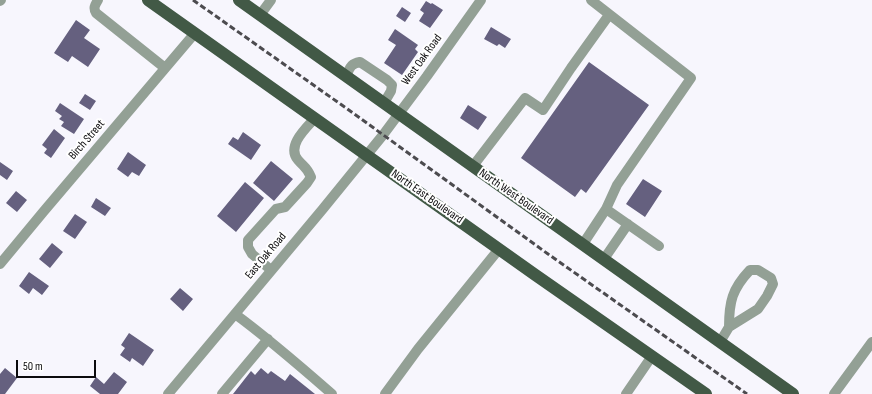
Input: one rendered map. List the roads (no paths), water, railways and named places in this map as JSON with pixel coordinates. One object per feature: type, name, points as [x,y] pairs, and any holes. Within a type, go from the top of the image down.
[{"type":"main road","name":"North East Boulevard","points":[[148,0],[652,356],[698,392]]},
{"type":"main road","name":"North West Boulevard","points":[[239,0],[793,394]]},
{"type":"street","points":[[98,0],[94,5],[94,10],[96,13],[165,68]]},
{"type":"street","points":[[260,15],[271,0]]},
{"type":"street","name":"West Oak Road","points":[[383,135],[481,0]]},
{"type":"street","points":[[583,244],[606,209],[617,185],[691,78],[591,0]]},
{"type":"street","points":[[473,166],[525,98],[543,110],[571,68],[610,15]]},
{"type":"street","name":"Birch Street","points":[[0,264],[195,33]]},
{"type":"street","points":[[346,76],[354,63],[360,62],[387,80],[392,85],[391,91],[384,103]]},
{"type":"street","points":[[271,270],[252,254],[248,247],[248,240],[276,209],[285,208],[311,177],[308,169],[297,159],[293,150],[295,143],[314,118]]},
{"type":"street","name":"East Oak Road","points":[[168,394],[383,135]]},
{"type":"street","points":[[606,209],[659,246]]},
{"type":"street","points":[[604,259],[628,224]]},
{"type":"street","points":[[385,394],[418,349],[499,249]]},
{"type":"street","points":[[720,342],[728,328],[731,297],[742,278],[750,270],[758,270],[771,278],[773,284],[758,310],[728,328]]},
{"type":"street","points":[[235,314],[268,339],[332,394]]},
{"type":"street","points":[[222,394],[268,339]]},
{"type":"street","points":[[834,394],[872,342]]},
{"type":"street","points":[[626,394],[652,356]]},
{"type":"railway","points":[[193,0],[548,254],[747,394]]}]
